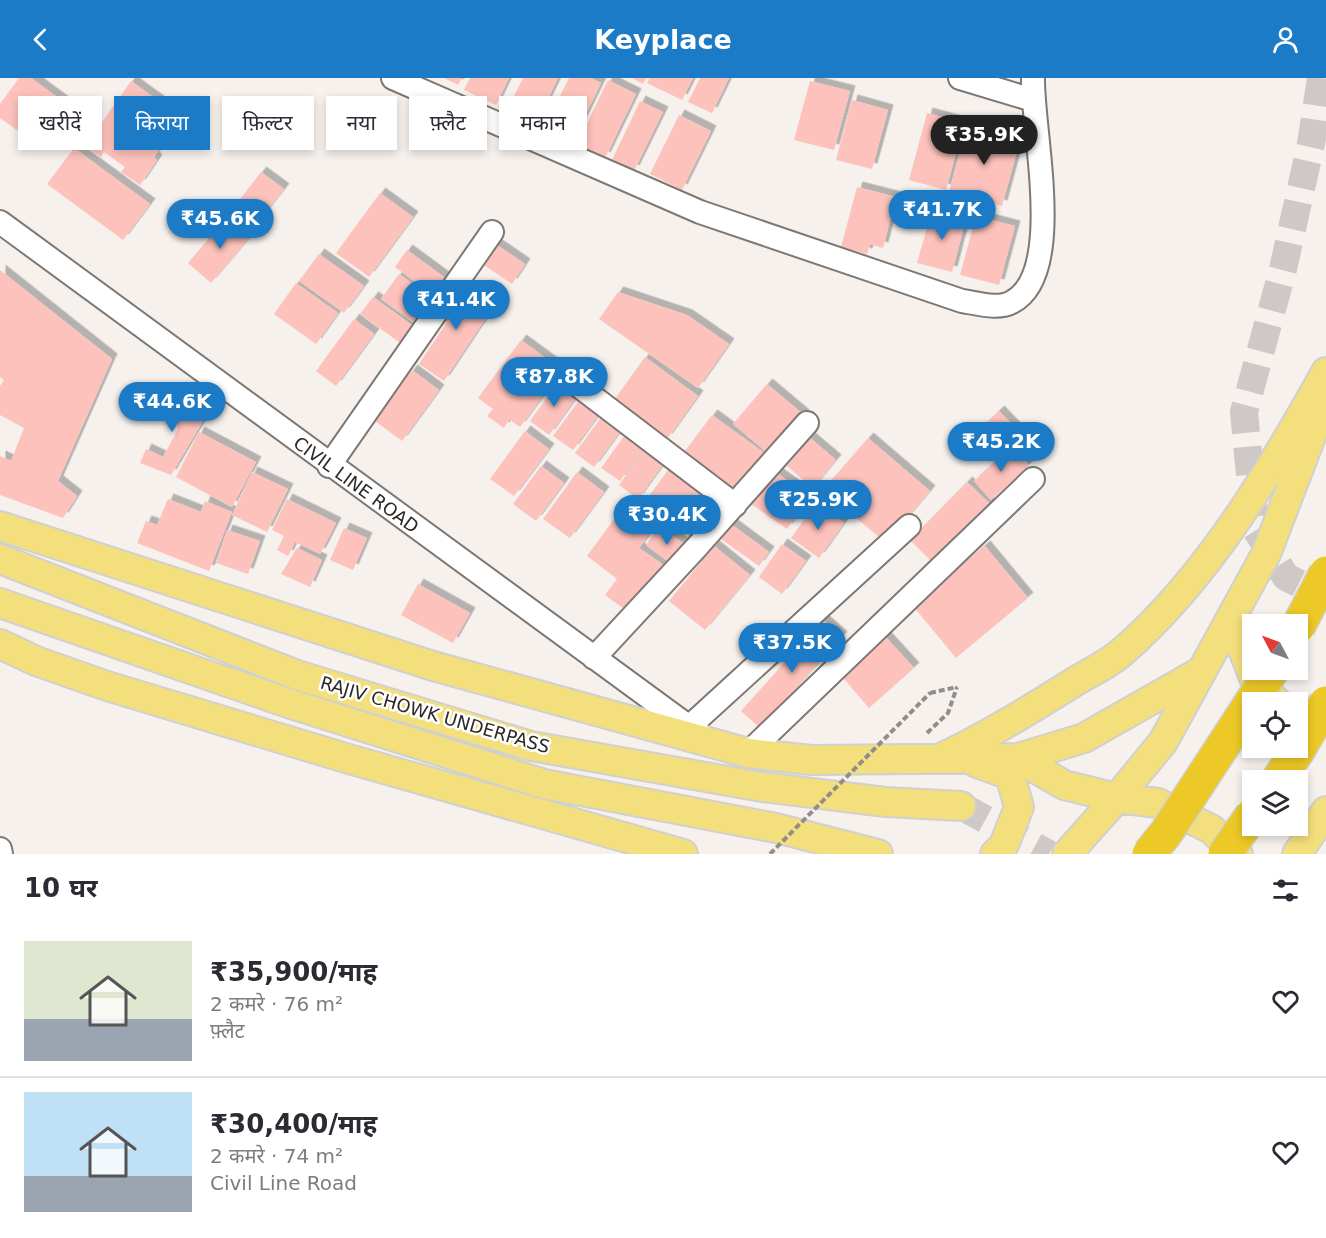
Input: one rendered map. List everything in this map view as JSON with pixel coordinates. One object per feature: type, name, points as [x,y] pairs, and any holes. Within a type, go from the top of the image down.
[{"type":"highway","points":[[1305,614],[1326,573]]},
{"type":"highway","points":[[1149,854],[1172,824],[1266,680]]},
{"type":"highway","points":[[1285,770],[1326,702]]},
{"type":"highway","points":[[1225,854],[1242,829]]},
{"type":"main road","points":[[1067,854],[1163,742],[1231,619],[1266,554],[1312,434],[1326,374]]},
{"type":"main road","points":[[938,759],[977,741],[1120,654],[1160,615],[1196,573],[1266,477],[1326,374]]},
{"type":"main road","points":[[0,526],[433,666],[748,753],[811,760],[1018,758],[1084,738],[1202,671]]},
{"type":"main road","name":"RAJIV CHOWK UNDERPASS","points":[[0,559],[297,675],[531,746],[762,787],[886,802],[961,806]]},
{"type":"main road","name":"RAJIV CHOWK UNDERPASS","points":[[0,603],[288,703],[544,784],[777,828],[878,854]]},
{"type":"main road","points":[[1231,619],[1256,683],[1266,692]]},
{"type":"main road","points":[[0,644],[36,661],[107,686],[683,854]]},
{"type":"main road","points":[[1308,717],[1326,720]]},
{"type":"main road","points":[[1018,758],[1064,785],[1117,798],[1158,804],[1211,829],[1238,854]]},
{"type":"main road","points":[[967,759],[1010,775],[1019,807],[1004,845],[995,854]]},
{"type":"main road","points":[[1297,854],[1326,811]]},
{"type":"main road","points":[[626,839],[650,854]]},
{"type":"street","points":[[393,78],[700,212],[962,301],[997,306],[1012,303],[1025,292],[1036,277],[1041,260],[1044,222],[1033,89],[960,78]]},
{"type":"street","name":"CIVIL LINE ROAD","points":[[0,222],[329,466],[714,745]]},
{"type":"street","points":[[329,466],[492,232]]},
{"type":"street","points":[[567,377],[735,505]]},
{"type":"street","points":[[594,658],[807,423]]},
{"type":"street","points":[[748,753],[1033,479]]},
{"type":"street","points":[[689,727],[909,526]]},
{"type":"street","points":[[0,849],[1,854]]},
{"type":"path","points":[[770,854],[930,693],[957,687],[948,713],[901,760]]},
{"type":"building","points":[[19,78],[31,78],[55,96],[18,96],[18,131],[0,118],[0,104]]},
{"type":"building","points":[[444,78],[462,78],[458,85]]},
{"type":"building","points":[[470,78],[509,78],[496,105],[487,101],[487,96],[477,96],[464,90]]},
{"type":"building","points":[[523,78],[558,78],[549,96],[514,96]]},
{"type":"building","points":[[569,78],[591,78],[601,83],[587,111],[587,96],[560,96]]},
{"type":"building","points":[[632,78],[646,78],[643,84]]},
{"type":"building","points":[[650,78],[693,78],[682,100],[647,83]]},
{"type":"building","points":[[700,78],[729,78],[712,113],[688,102]]},
{"type":"building","points":[[608,80],[636,94],[605,158],[587,149],[587,123]]},
{"type":"building","points":[[131,81],[152,96],[120,96]]},
{"type":"building","points":[[810,81],[850,91],[834,150],[794,140]]},
{"type":"building","points":[[852,100],[888,110],[872,169],[836,160]]},
{"type":"building","points":[[640,101],[663,112],[634,171],[612,160]]},
{"type":"building","points":[[114,105],[114,150],[159,150],[154,157],[157,160],[140,185],[121,172],[125,167],[104,152],[101,157],[91,150],[102,150],[102,122]]},
{"type":"building","points":[[927,113],[964,123],[946,190],[909,180]]},
{"type":"building","points":[[679,115],[711,131],[682,190],[650,174]]},
{"type":"building","points":[[967,126],[1020,140],[1002,206],[949,192]]},
{"type":"building","points":[[72,150],[77,150],[150,204],[123,240],[47,184]]},
{"type":"building","points":[[261,172],[284,189],[257,223],[235,206]]},
{"type":"building","points":[[857,187],[896,197],[883,248],[870,244],[867,254],[841,247]]},
{"type":"building","points":[[380,193],[413,217],[369,277],[336,253]]},
{"type":"building","points":[[932,210],[966,219],[952,272],[917,263]]},
{"type":"building","points":[[228,216],[251,236],[211,283],[188,263]]},
{"type":"building","points":[[976,216],[1015,226],[999,285],[960,275]]},
{"type":"building","points":[[491,241],[525,264],[512,284],[478,261]]},
{"type":"building","points":[[407,250],[448,280],[436,297],[395,267]]},
{"type":"building","points":[[319,254],[364,286],[344,313],[299,281]]},
{"type":"building","points":[[0,270],[112,359],[58,481],[77,496],[63,518],[0,495],[0,456],[11,461],[24,428],[0,415],[0,386],[4,380],[0,377]]},
{"type":"building","points":[[399,274],[435,300],[417,325],[381,299]]},
{"type":"building","points":[[296,283],[338,313],[316,344],[274,314]]},
{"type":"building","points":[[462,284],[494,306],[444,381],[419,364],[447,322],[440,317]]},
{"type":"building","points":[[618,292],[687,315],[729,344],[698,388],[599,319]]},
{"type":"building","points":[[373,297],[416,328],[403,345],[360,314]]},
{"type":"building","points":[[354,319],[374,334],[336,386],[316,371]]},
{"type":"building","points":[[521,340],[562,370],[520,427],[509,419],[504,428],[487,416],[493,409],[478,398]]},
{"type":"building","points":[[645,357],[698,396],[667,439],[614,400]]},
{"type":"building","points":[[412,370],[439,390],[402,441],[375,421]]},
{"type":"building","points":[[559,381],[578,395],[549,435],[530,421]]},
{"type":"building","points":[[767,384],[804,415],[770,455],[733,424]]},
{"type":"building","points":[[158,388],[203,421],[171,475],[140,463],[146,449],[163,457],[178,429],[177,425],[148,405]]},
{"type":"building","points":[[580,399],[600,413],[573,450],[553,436]]},
{"type":"building","points":[[999,411],[1020,433],[993,459],[972,437]]},
{"type":"building","points":[[712,415],[767,455],[738,495],[682,455]]},
{"type":"building","points":[[602,416],[621,430],[594,467],[575,453]]},
{"type":"building","points":[[525,431],[549,449],[514,496],[490,479]]},
{"type":"building","points":[[199,432],[256,462],[232,507],[176,477]]},
{"type":"building","points":[[627,432],[646,446],[620,481],[601,468]]},
{"type":"building","points":[[810,438],[836,460],[813,488],[787,466]]},
{"type":"building","points":[[868,438],[930,491],[886,543],[823,490]]},
{"type":"building","points":[[648,445],[667,459],[638,499],[619,485]]},
{"type":"building","points":[[1012,447],[1029,465],[991,500],[974,481]]},
{"type":"building","points":[[541,466],[564,483],[536,521],[513,504]]},
{"type":"building","points":[[671,466],[698,486],[669,527],[641,507]]},
{"type":"building","points":[[774,471],[810,497],[787,529],[751,504]]},
{"type":"building","points":[[252,472],[288,489],[267,532],[232,515]]},
{"type":"building","points":[[577,472],[604,492],[570,538],[543,519]]},
{"type":"building","points":[[967,482],[990,504],[932,562],[910,540]]},
{"type":"building","points":[[700,485],[727,504],[699,543],[672,524]]},
{"type":"building","points":[[168,499],[201,512],[205,501],[232,512],[209,571],[137,543],[146,521],[157,525]]},
{"type":"building","points":[[287,499],[336,523],[320,554],[295,542],[288,556],[277,550],[284,536],[272,530]]},
{"type":"building","points":[[628,500],[658,522],[639,548],[665,566],[631,614],[605,595],[617,579],[587,556]]},
{"type":"building","points":[[816,503],[844,523],[819,558],[791,538]]},
{"type":"building","points":[[731,524],[769,552],[759,566],[721,539]]},
{"type":"building","points":[[660,526],[688,547],[674,566],[646,545]]},
{"type":"building","points":[[344,528],[367,538],[353,570],[330,560]]},
{"type":"building","points":[[227,530],[260,541],[248,574],[216,563]]},
{"type":"building","points":[[782,544],[806,561],[782,594],[759,577]]},
{"type":"building","points":[[714,546],[750,575],[705,630],[669,601]]},
{"type":"building","points":[[985,546],[1028,598],[956,658],[913,606]]},
{"type":"building","points":[[297,548],[322,560],[310,587],[281,574]]},
{"type":"building","points":[[418,584],[470,613],[453,643],[401,615]]},
{"type":"building","points":[[823,620],[842,637],[760,728],[741,711]]},
{"type":"building","points":[[881,632],[914,668],[869,708],[837,671]]},
{"type":"tunnel","points":[[1321,78],[1311,144],[1283,269],[1244,412],[1255,528],[1286,577],[1326,597]]},
{"type":"tunnel","points":[[961,806],[1049,854]]}]
